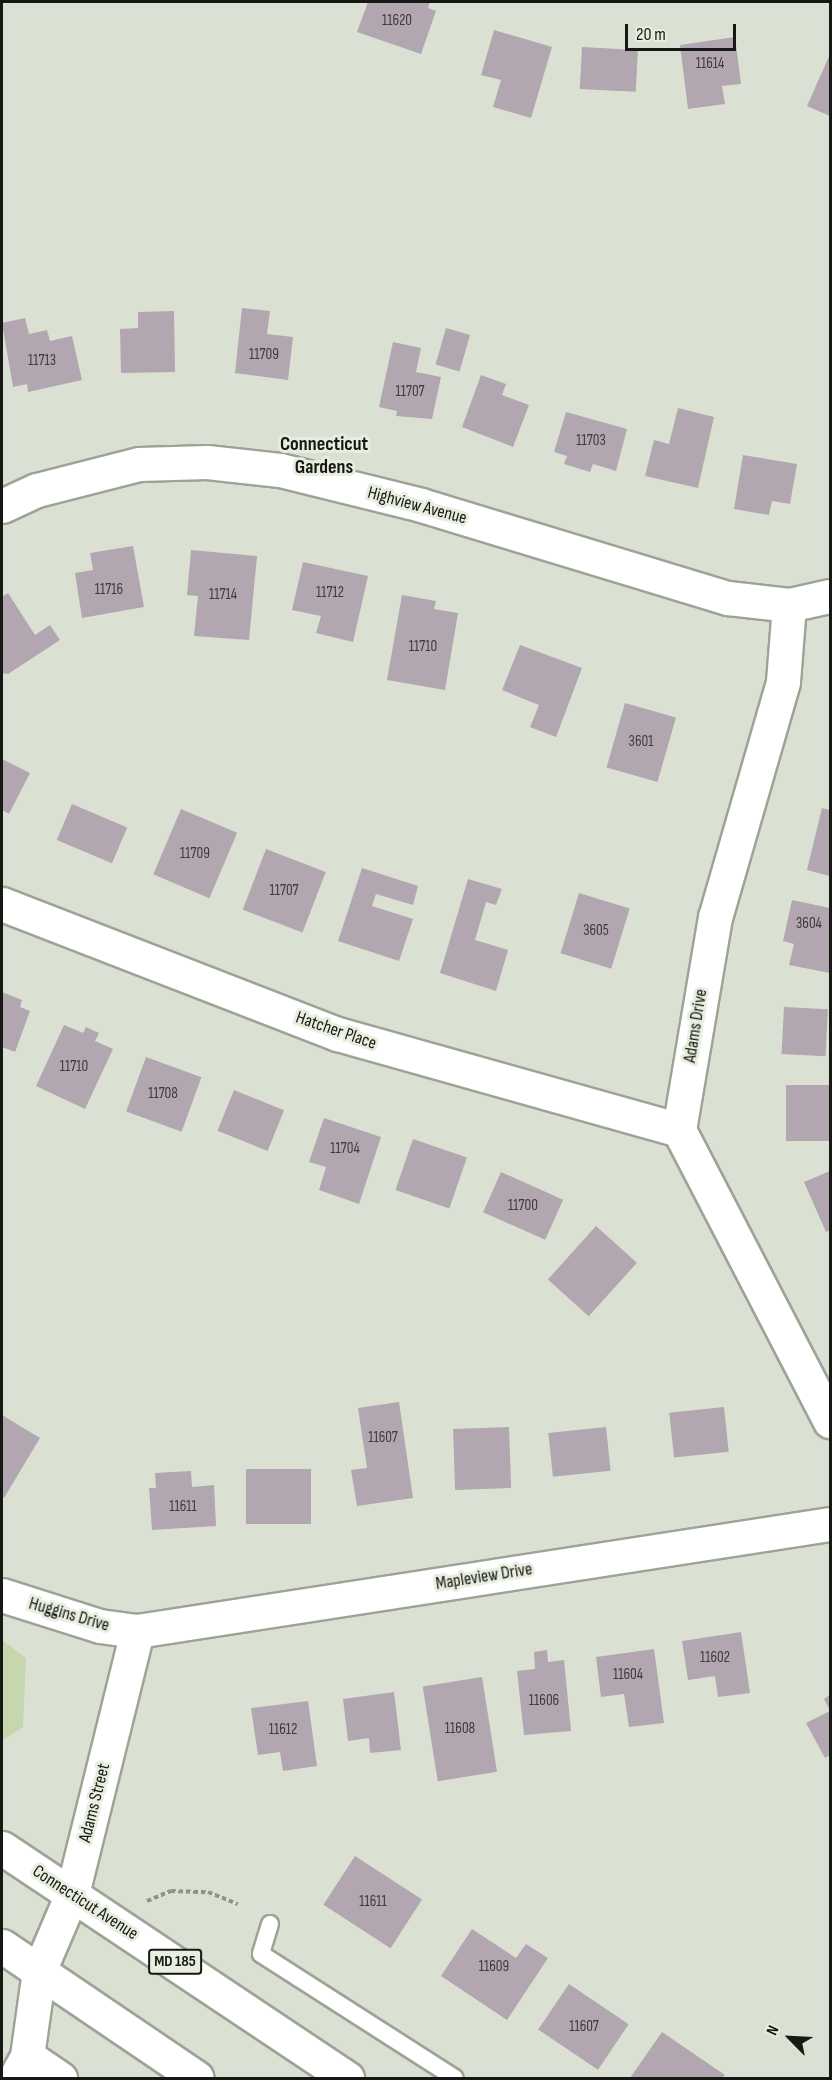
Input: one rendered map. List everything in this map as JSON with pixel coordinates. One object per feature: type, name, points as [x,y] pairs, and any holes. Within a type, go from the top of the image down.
[{"type":"street","name":"Highview Avenue","points":[[2,506],[37,490],[139,464],[207,462],[280,470],[421,505],[728,598],[789,605],[831,596]]},
{"type":"street","name":"Adams Drive","points":[[679,1130],[714,917],[783,682],[789,605]]},
{"type":"street","name":"Hatcher Place","points":[[2,904],[338,1034],[679,1130]]},
{"type":"street","points":[[679,1130],[831,1421]]},
{"type":"street","name":"Mapleview Drive","points":[[137,1631],[831,1524]]},
{"type":"street","name":"Huggins Drive","points":[[2,1594],[100,1626],[137,1631]]},
{"type":"street","name":"Adams Street","points":[[39,1971],[72,1894],[137,1631]]},
{"type":"street","name":"Connecticut Avenue","points":[[2,1848],[347,2079]]},
{"type":"street","points":[[2,1946],[197,2079]]},
{"type":"street","points":[[39,1971],[21,2067],[60,2079]]},
{"type":"lane","points":[[270,1924],[261,1954],[455,2079]]},
{"type":"path","points":[[143,1902],[171,1891],[208,1892],[238,1904]]},
{"type":"green space","points":[[2,1640],[26,1658],[23,1727],[2,1741]]},
{"type":"building","points":[[368,2],[430,2],[428,8],[436,11],[421,54],[357,32]]},
{"type":"building","points":[[494,30],[552,47],[531,118],[493,107],[501,80],[481,75]]},
{"type":"building","points":[[735,37],[741,84],[722,86],[725,104],[688,109],[680,45]]},
{"type":"building","points":[[582,47],[638,50],[636,92],[580,89]]},
{"type":"building","points":[[830,54],[830,116],[807,106]]},
{"type":"building","points":[[242,308],[270,311],[267,334],[293,337],[288,380],[235,373]]},
{"type":"building","points":[[174,311],[175,372],[121,373],[120,329],[138,328],[138,312]]},
{"type":"building","points":[[25,318],[29,334],[47,330],[50,341],[72,336],[82,380],[28,392],[27,384],[13,387],[2,323]]},
{"type":"building","points":[[446,328],[470,335],[460,371],[436,365]]},
{"type":"building","points":[[393,342],[421,348],[416,372],[441,377],[432,419],[396,416],[397,411],[379,407]]},
{"type":"building","points":[[481,375],[506,384],[502,395],[529,405],[513,447],[462,427]]},
{"type":"building","points":[[678,408],[714,417],[698,488],[645,476],[654,440],[669,444]]},
{"type":"building","points":[[566,412],[627,429],[616,471],[593,464],[590,472],[564,464],[567,456],[554,452]]},
{"type":"building","points":[[743,455],[797,464],[790,504],[772,501],[769,515],[734,509]]},
{"type":"building","points":[[133,546],[144,607],[82,618],[75,573],[93,570],[90,553]]},
{"type":"building","points":[[191,550],[257,556],[249,640],[194,636],[198,596],[187,595]]},
{"type":"building","points":[[303,562],[368,576],[353,642],[316,633],[321,616],[292,610]]},
{"type":"building","points":[[8,593],[35,635],[50,625],[60,640],[8,674],[2,673],[2,597]]},
{"type":"building","points":[[402,595],[436,601],[434,609],[458,613],[445,690],[387,680]]},
{"type":"building","points":[[520,645],[582,668],[556,737],[530,727],[539,705],[502,690]]},
{"type":"building","points":[[625,703],[676,718],[657,782],[607,767]]},
{"type":"building","points":[[2,759],[30,773],[9,814],[2,810]]},
{"type":"building","points":[[72,804],[127,827],[112,863],[57,840]]},
{"type":"building","points":[[822,808],[830,810],[830,876],[807,870]]},
{"type":"building","points":[[181,809],[237,833],[209,898],[153,874]]},
{"type":"building","points":[[266,849],[326,872],[302,933],[243,910]]},
{"type":"building","points":[[362,868],[418,886],[413,905],[376,894],[372,906],[413,919],[399,961],[338,941]]},
{"type":"building","points":[[468,879],[502,889],[496,905],[486,902],[475,940],[508,950],[496,991],[440,973]]},
{"type":"building","points":[[579,893],[630,908],[611,969],[561,953]]},
{"type":"building","points":[[792,900],[830,908],[830,973],[789,965],[794,944],[783,941]]},
{"type":"building","points":[[2,992],[22,1000],[20,1007],[30,1011],[15,1052],[2,1047]]},
{"type":"building","points":[[784,1007],[828,1009],[825,1056],[782,1054]]},
{"type":"building","points":[[64,1025],[83,1033],[86,1027],[99,1033],[95,1041],[113,1049],[85,1109],[36,1086]]},
{"type":"building","points":[[146,1057],[201,1077],[182,1132],[126,1112]]},
{"type":"building","points":[[786,1085],[830,1085],[830,1141],[786,1141]]},
{"type":"building","points":[[234,1090],[284,1110],[268,1151],[218,1131]]},
{"type":"building","points":[[324,1118],[381,1137],[359,1204],[319,1190],[326,1167],[309,1162]]},
{"type":"building","points":[[413,1139],[467,1158],[449,1209],[395,1190]]},
{"type":"building","points":[[830,1171],[830,1230],[826,1232],[804,1182]]},
{"type":"building","points":[[501,1172],[563,1200],[545,1240],[483,1212]]},
{"type":"building","points":[[596,1226],[637,1263],[589,1316],[548,1280]]},
{"type":"building","points":[[399,1402],[413,1498],[357,1506],[351,1470],[367,1468],[358,1408]]},
{"type":"building","points":[[724,1407],[729,1452],[674,1458],[669,1413]]},
{"type":"building","points":[[2,1415],[40,1438],[4,1498],[2,1496]]},
{"type":"building","points":[[509,1427],[511,1488],[455,1490],[453,1429]]},
{"type":"building","points":[[606,1427],[611,1471],[553,1477],[548,1433]]},
{"type":"building","points":[[246,1469],[311,1469],[311,1524],[246,1524]]},
{"type":"building","points":[[191,1471],[192,1487],[214,1485],[216,1526],[152,1530],[149,1488],[156,1488],[155,1473]]},
{"type":"building","points":[[741,1632],[750,1693],[718,1697],[715,1676],[688,1680],[682,1641]]},
{"type":"building","points":[[654,1649],[664,1723],[629,1727],[624,1694],[601,1697],[596,1657]]},
{"type":"building","points":[[547,1650],[548,1662],[564,1660],[571,1731],[524,1735],[517,1671],[535,1669],[534,1652]]},
{"type":"building","points":[[482,1677],[497,1772],[438,1781],[423,1686]]},
{"type":"building","points":[[394,1692],[401,1750],[370,1753],[369,1738],[348,1741],[343,1699]]},
{"type":"building","points":[[830,1695],[830,1711],[824,1699]]},
{"type":"building","points":[[308,1701],[317,1766],[283,1771],[280,1752],[258,1755],[251,1708]]},
{"type":"building","points":[[830,1711],[830,1755],[825,1758],[806,1723]]},
{"type":"building","points":[[355,1856],[422,1900],[391,1948],[323,1905]]},
{"type":"building","points":[[472,1929],[516,1958],[526,1944],[548,1958],[507,2020],[441,1976]]},
{"type":"building","points":[[569,1984],[629,2024],[598,2070],[538,2030]]},
{"type":"building","points":[[662,2032],[725,2075],[722,2078],[630,2078]]},
{"type":"district","name":"Connecticut Gardens","points":[[324,456]]}]
